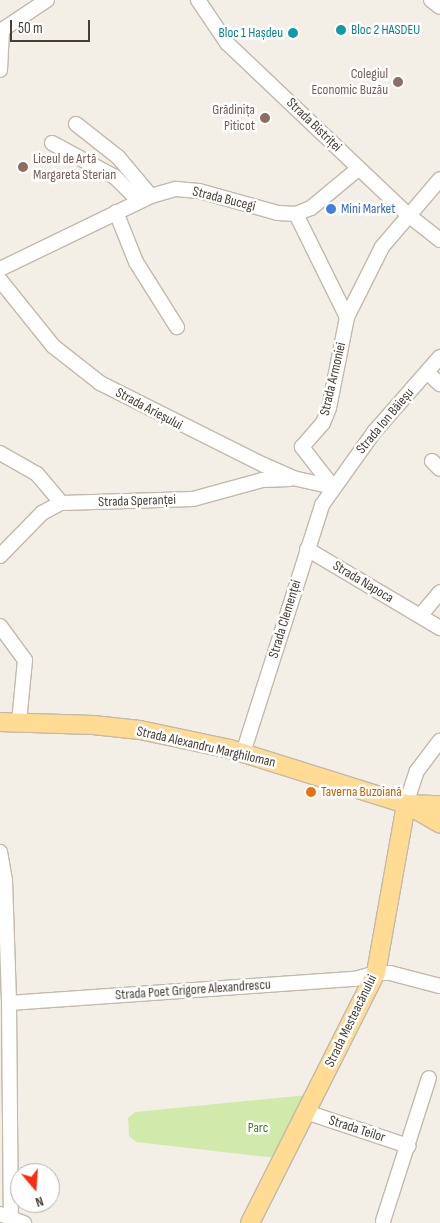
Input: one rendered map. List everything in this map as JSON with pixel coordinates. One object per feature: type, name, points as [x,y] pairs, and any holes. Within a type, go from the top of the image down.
[{"type":"main road","name":"Strada Alexandru Marghiloman","points":[[0,722],[140,730],[244,753],[406,804]]},
{"type":"main road","points":[[406,804],[440,805]]},
{"type":"main road","points":[[406,804],[440,824]]},
{"type":"main road","name":"Strada Mesteacănului","points":[[250,1223],[376,973],[406,804]]},
{"type":"street","points":[[0,70],[2,30],[47,0]]},
{"type":"street","name":"Strada Bistriței","points":[[198,0],[228,43],[407,214],[440,240]]},
{"type":"street","points":[[431,0],[440,7]]},
{"type":"street","points":[[76,124],[118,157],[145,198]]},
{"type":"street","points":[[52,143],[115,177],[145,198]]},
{"type":"street","points":[[347,317],[296,214],[311,208],[359,168]]},
{"type":"street","name":"Strada Armoniei","points":[[333,487],[303,451],[302,447],[311,438],[329,408],[347,317],[382,247],[407,214],[440,179]]},
{"type":"street","name":"Strada Bucegi","points":[[0,269],[145,198],[176,189],[199,191],[278,213],[296,214]]},
{"type":"street","points":[[116,212],[136,262],[177,327]]},
{"type":"street","name":"Strada Arieșului","points":[[0,280],[47,341],[100,383],[156,414],[293,478],[333,487]]},
{"type":"street","name":"Strada Ion Băieșu","points":[[333,487],[374,432],[440,357]]},
{"type":"street","points":[[427,372],[440,384]]},
{"type":"street","points":[[0,453],[37,474],[61,503]]},
{"type":"street","name":"Strada Speranței","points":[[0,556],[42,513],[61,503],[193,499],[262,480],[293,478]]},
{"type":"street","name":"Strada Clemenței","points":[[244,753],[316,517],[333,487]]},
{"type":"street","name":"Strada Napoca","points":[[307,549],[440,628]]},
{"type":"street","points":[[420,616],[440,592]]},
{"type":"street","points":[[0,626],[26,660],[19,722]]},
{"type":"street","points":[[406,804],[417,771],[440,741]]},
{"type":"street","points":[[0,852],[5,880],[12,1218]]},
{"type":"street","points":[[376,973],[390,973],[440,986]]},
{"type":"street","name":"Strada Poet Grigore Alexandrescu","points":[[9,1003],[355,979],[376,973]]},
{"type":"street","points":[[383,1221],[429,1078]]},
{"type":"street","name":"Strada Teilor","points":[[306,1112],[408,1146]]},
{"type":"green space","name":"Parc","points":[[307,1095],[276,1158],[136,1142],[129,1136],[128,1118],[135,1112]]},
{"type":"place","name":"Bloc 2 HASDEU","points":[[341,30]]},
{"type":"place","name":"Bloc 1 Hașdeu","points":[[293,33]]},
{"type":"place","name":"Colegiul Economic Buzău","points":[[398,82]]},
{"type":"place","name":"Grădinița Piticot","points":[[265,118]]},
{"type":"place","name":"Liceul de Artă Margareta Sterian","points":[[23,167]]},
{"type":"place","name":"Mini Market","points":[[331,209]]},
{"type":"place","name":"Taverna Buzoiană","points":[[311,792]]}]
